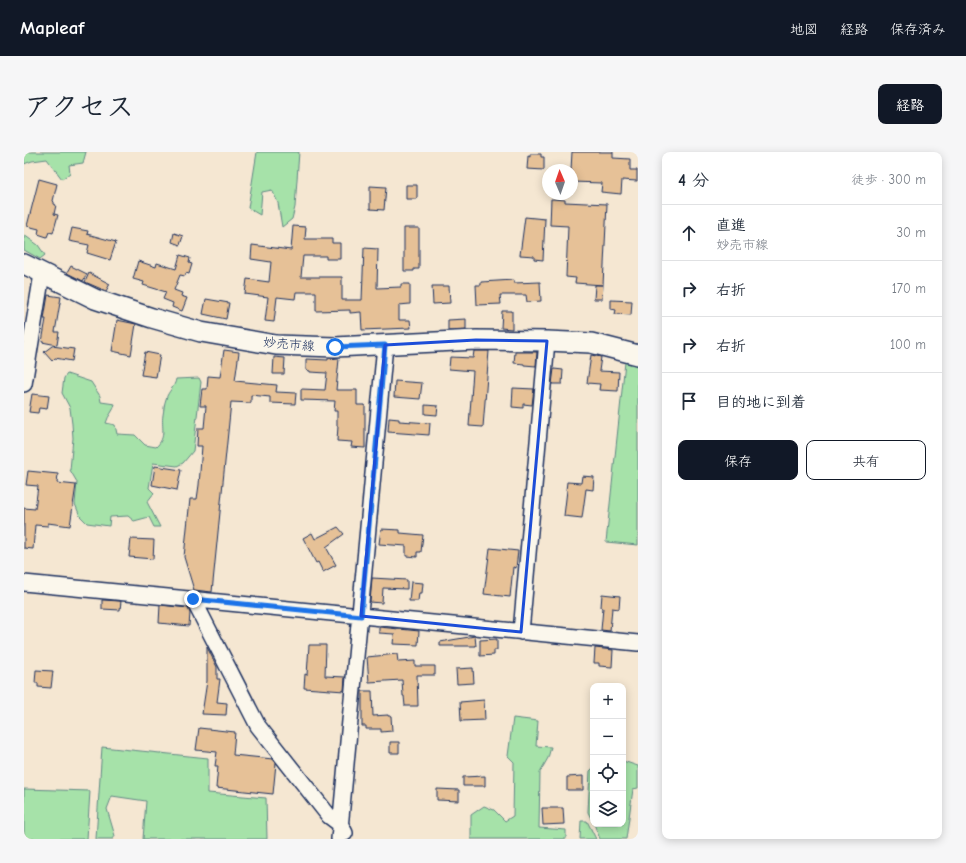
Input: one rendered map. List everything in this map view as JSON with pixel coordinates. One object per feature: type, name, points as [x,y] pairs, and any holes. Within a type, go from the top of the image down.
[{"type":"main road","name":"妙売市線","points":[[24,264],[95,299],[152,318],[201,332],[276,345],[335,347],[476,340],[547,341],[591,343],[638,354]]},
{"type":"street","points":[[24,384],[27,341],[42,274]]},
{"type":"street","points":[[521,632],[547,341]]},
{"type":"street","points":[[340,832],[385,345]]},
{"type":"street","points":[[24,583],[638,643]]},
{"type":"street","points":[[193,599],[258,726],[340,832],[348,839]]},
{"type":"highlighted area","points":[[476,340],[547,341],[521,632],[361,616],[385,345]]},
{"type":"green space","points":[[24,152],[86,152],[83,163],[69,165],[70,173],[62,179],[47,159],[32,161],[24,164]]},
{"type":"green space","points":[[257,152],[299,152],[295,207],[292,219],[282,227],[278,203],[272,190],[262,192],[260,215],[248,208]]},
{"type":"green space","points":[[24,235],[38,245],[45,255],[40,259],[24,250]]},
{"type":"green space","points":[[625,362],[638,366],[638,545],[606,542]]},
{"type":"green space","points":[[67,374],[91,382],[100,396],[101,402],[115,404],[106,423],[115,425],[117,434],[135,435],[145,445],[156,447],[163,436],[165,401],[176,379],[199,378],[201,382],[193,451],[183,463],[177,466],[153,463],[149,488],[154,493],[147,502],[160,527],[154,527],[149,517],[134,521],[128,516],[110,517],[109,526],[87,523],[80,516],[75,504],[77,482],[70,470],[73,438],[70,408],[62,393],[64,378]]},
{"type":"green space","points":[[513,718],[538,721],[536,746],[551,747],[548,758],[540,772],[539,828],[566,830],[566,839],[471,839],[471,815],[484,806],[494,810],[505,821],[513,816],[514,762],[508,756]]},
{"type":"green space","points":[[102,747],[208,758],[208,793],[266,798],[267,839],[143,839],[146,801],[112,796],[107,809],[115,836],[113,839],[96,839]]},
{"type":"green space","points":[[626,762],[638,766],[638,788],[633,789],[626,839],[600,839],[595,827],[626,827]]},
{"type":"green space","points":[[590,771],[590,816],[588,812]]},
{"type":"green space","points":[[24,789],[90,791],[87,839],[24,839]]},
{"type":"green space","points":[[581,821],[587,821],[596,839],[580,839]]},
{"type":"building","points":[[572,152],[613,152],[613,158],[630,159],[630,170],[637,170],[637,181],[622,180],[621,194],[601,192],[602,183],[578,182],[578,164],[571,164]]},
{"type":"building","points":[[530,154],[541,154],[541,157],[544,157],[542,170],[527,169],[528,156],[530,157]]},
{"type":"building","points":[[39,179],[57,184],[53,201],[56,205],[54,214],[58,215],[53,233],[49,232],[47,237],[38,234],[39,229],[27,226]]},
{"type":"building","points":[[406,185],[417,185],[417,199],[406,199]]},
{"type":"building","points":[[370,186],[386,187],[384,210],[370,209]]},
{"type":"building","points":[[551,200],[607,204],[603,285],[575,283],[576,278],[566,277],[568,226],[550,225]]},
{"type":"building","points":[[525,217],[545,219],[543,260],[534,259],[534,256],[520,255]]},
{"type":"building","points":[[293,226],[306,227],[305,239],[332,239],[332,243],[340,243],[340,259],[326,259],[326,256],[303,256],[301,277],[342,277],[342,300],[362,300],[364,248],[378,249],[377,288],[401,287],[401,284],[410,284],[410,304],[399,305],[399,320],[410,320],[411,328],[362,330],[361,312],[350,313],[350,310],[316,311],[316,292],[296,292],[295,299],[277,297],[274,322],[265,321],[268,297],[245,294],[247,279],[269,282],[271,262],[251,259],[252,245],[291,250]]},
{"type":"building","points":[[72,228],[88,231],[87,234],[116,242],[110,260],[87,253],[89,245],[69,241]]},
{"type":"building","points":[[404,228],[419,228],[419,269],[414,269],[414,271],[404,271]]},
{"type":"building","points":[[174,233],[183,236],[180,245],[172,242]]},
{"type":"building","points":[[180,255],[190,258],[189,263],[192,264],[189,274],[186,273],[185,276],[180,275],[174,290],[182,293],[181,296],[187,298],[182,311],[172,307],[173,303],[163,299],[166,292],[143,285],[144,282],[133,279],[138,261],[156,267],[157,263],[176,269]]},
{"type":"building","points":[[71,266],[87,274],[83,281],[67,273]]},
{"type":"building","points":[[89,273],[110,284],[106,291],[85,282]]},
{"type":"building","points":[[514,280],[514,283],[540,282],[541,301],[527,302],[526,295],[500,295],[501,304],[477,305],[476,285],[481,285],[481,282]]},
{"type":"building","points":[[595,285],[603,285],[602,299],[594,299]]},
{"type":"building","points":[[432,286],[449,286],[450,303],[433,304]]},
{"type":"building","points":[[48,295],[61,297],[55,332],[59,332],[57,345],[42,342]]},
{"type":"building","points":[[206,299],[229,303],[226,319],[203,314]]},
{"type":"building","points":[[611,300],[632,301],[631,315],[615,314],[616,310],[611,309]]},
{"type":"building","points":[[502,311],[512,311],[512,329],[501,328]]},
{"type":"building","points":[[466,319],[466,329],[448,330],[448,320]]},
{"type":"building","points":[[117,320],[136,324],[131,355],[112,351]]},
{"type":"building","points":[[52,346],[74,349],[72,361],[55,358],[52,361],[44,352]]},
{"type":"building","points":[[224,350],[239,352],[235,381],[277,385],[276,392],[296,393],[295,404],[270,403],[270,397],[251,395],[251,403],[231,402],[212,592],[194,590],[184,557],[190,499],[197,499],[199,485],[202,446],[197,446],[198,428],[204,428],[206,406],[200,406],[202,389],[207,389],[208,376],[220,377]]},
{"type":"building","points":[[474,351],[489,351],[483,427],[469,426],[473,371],[449,369],[450,357],[473,358]]},
{"type":"building","points":[[145,352],[160,355],[156,377],[141,375]]},
{"type":"building","points":[[515,352],[537,352],[536,366],[514,363]]},
{"type":"building","points":[[591,355],[601,357],[599,371],[619,372],[618,391],[599,390],[600,384],[587,383]]},
{"type":"building","points":[[274,357],[285,358],[284,374],[273,374]]},
{"type":"building","points":[[328,358],[339,359],[336,390],[357,390],[357,405],[365,405],[365,448],[351,447],[352,442],[337,441],[338,426],[337,411],[334,411],[335,401],[301,400],[301,389],[325,390],[327,373],[310,372],[306,370],[306,359],[328,360]]},
{"type":"building","points":[[554,369],[563,370],[562,384],[552,384]]},
{"type":"building","points":[[395,381],[422,383],[420,399],[394,397]]},
{"type":"building","points":[[513,388],[534,389],[532,405],[523,404],[523,408],[512,407]]},
{"type":"building","points":[[32,394],[49,396],[47,409],[39,408],[38,413],[29,412]]},
{"type":"building","points":[[425,405],[438,406],[437,415],[425,414]]},
{"type":"building","points":[[389,418],[399,419],[399,421],[430,423],[429,435],[388,432]]},
{"type":"building","points":[[155,466],[181,470],[177,490],[152,485]]},
{"type":"building","points":[[28,471],[58,474],[57,483],[76,485],[70,526],[48,523],[48,526],[35,525],[33,549],[24,548],[24,508],[35,509],[38,486],[26,485]]},
{"type":"building","points":[[582,476],[594,477],[593,490],[586,489],[582,518],[564,516],[567,482],[581,483]]},
{"type":"building","points":[[338,527],[344,534],[326,547],[336,565],[323,572],[318,562],[316,563],[303,538],[312,533],[315,539]]},
{"type":"building","points":[[381,529],[400,530],[400,533],[423,535],[421,552],[417,552],[417,557],[406,556],[406,546],[379,544]]},
{"type":"building","points":[[131,539],[154,540],[153,559],[129,557]]},
{"type":"building","points":[[490,548],[518,551],[516,568],[513,567],[510,597],[484,594]]},
{"type":"building","points":[[372,578],[407,580],[407,589],[383,588],[382,603],[370,602]]},
{"type":"building","points":[[411,582],[423,583],[422,593],[419,593],[418,601],[409,601]]},
{"type":"building","points":[[602,594],[620,596],[619,609],[612,608],[610,631],[601,630],[603,608],[601,607]]},
{"type":"building","points":[[102,600],[121,601],[120,610],[102,609]]},
{"type":"building","points":[[160,605],[188,608],[190,613],[189,626],[159,623]]},
{"type":"building","points":[[379,627],[419,631],[418,645],[393,644],[394,634],[379,633]]},
{"type":"building","points":[[475,636],[476,646],[440,646],[440,642]]},
{"type":"building","points":[[497,639],[497,650],[494,650],[494,655],[480,656],[480,640]]},
{"type":"building","points":[[309,645],[326,645],[325,676],[345,677],[344,691],[304,688],[305,674],[307,675]]},
{"type":"building","points":[[207,647],[217,667],[217,679],[220,679],[217,702],[227,703],[226,715],[202,714],[207,681]]},
{"type":"building","points":[[595,648],[613,650],[612,667],[599,666],[599,663],[594,663]]},
{"type":"building","points":[[397,654],[398,662],[415,661],[415,666],[435,666],[435,675],[417,675],[418,706],[405,706],[402,680],[369,682],[367,657]]},
{"type":"building","points":[[473,668],[474,683],[457,684],[456,669]]},
{"type":"building","points":[[36,670],[53,671],[51,688],[38,687],[38,683],[35,683]]},
{"type":"building","points":[[362,691],[372,691],[373,716],[391,716],[392,731],[381,732],[381,729],[366,729],[366,726],[362,726]]},
{"type":"building","points":[[484,700],[485,720],[461,721],[460,702]]},
{"type":"building","points":[[199,728],[235,732],[233,755],[273,759],[276,763],[273,794],[216,788],[218,766],[215,766],[217,752],[196,750]]},
{"type":"building","points":[[390,742],[399,742],[399,753],[390,753]]},
{"type":"building","points":[[485,776],[485,786],[463,786],[463,777]]},
{"type":"building","points":[[583,776],[583,790],[567,790],[567,777]]},
{"type":"building","points":[[437,789],[459,790],[459,801],[437,800]]},
{"type":"building","points":[[542,808],[563,808],[564,824],[543,825]]},
{"type":"route","points":[[193,599],[361,616],[385,345],[335,347]]}]
